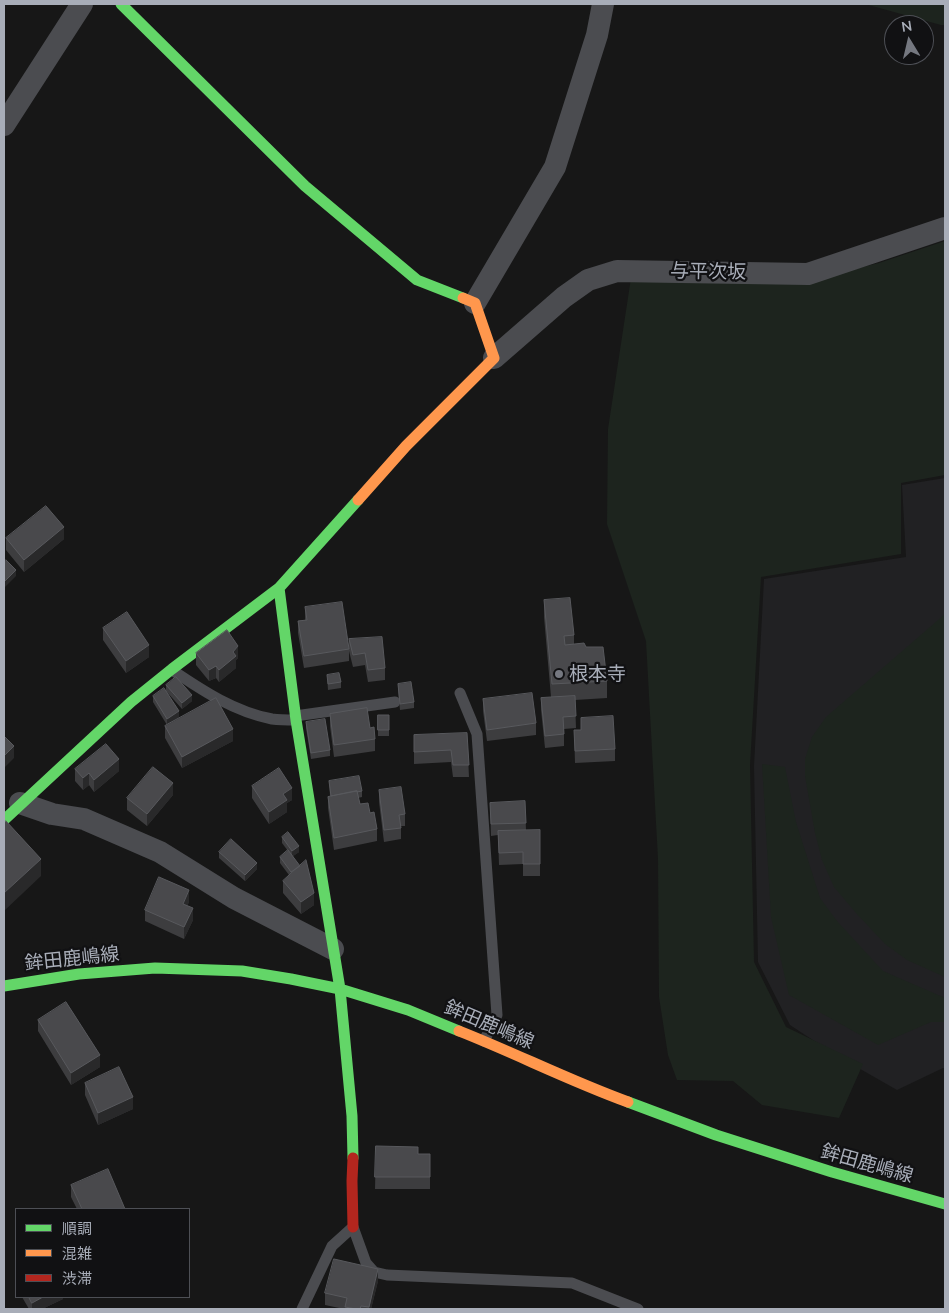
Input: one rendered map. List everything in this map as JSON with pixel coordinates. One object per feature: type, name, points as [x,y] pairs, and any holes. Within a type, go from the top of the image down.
[{"type":"street","points":[[4,124],[82,4]]},
{"type":"street","points":[[4,820],[20,803],[131,702],[279,588],[406,446],[494,358],[475,304],[416,280],[305,186],[121,4]]},
{"type":"street","points":[[475,304],[555,167],[597,35],[603,4]]},
{"type":"street","name":"与平次坂","points":[[494,358],[564,297],[588,280],[617,271],[808,274],[945,228]]},
{"type":"street","points":[[279,588],[295,718],[340,989],[354,1149],[352,1182],[353,1227]]},
{"type":"street","points":[[20,803],[52,814],[84,819],[160,852],[234,898],[333,949]]},
{"type":"street","name":"鉾田鹿嶋線","points":[[4,986],[79,974],[155,968],[242,971],[340,989],[408,1010],[484,1041],[594,1090],[716,1135],[832,1172],[945,1204]]},
{"type":"lane","points":[[172,669],[203,690],[235,708],[273,719],[295,718],[395,702]]},
{"type":"lane","points":[[460,693],[477,734],[497,1015],[484,1041]]},
{"type":"lane","points":[[302,1309],[332,1246],[353,1227],[366,1263],[374,1272],[387,1275],[572,1283],[638,1309]]},
{"type":"shaded area","points":[[865,4],[945,4],[945,25],[934,23],[934,15],[905,15]]},
{"type":"shaded area","points":[[945,241],[945,475],[901,483],[901,554],[761,577],[750,765],[754,962],[786,1027],[863,1064],[839,1118],[762,1105],[733,1081],[677,1080],[668,1055],[659,997],[658,859],[646,641],[607,524],[608,429],[631,278],[826,276],[879,263]]},
{"type":"shaded area","points":[[945,478],[945,1068],[897,1090],[834,1054],[790,1025],[758,962],[754,766],[764,579],[906,557],[902,485]]},
{"type":"shaded area","points":[[945,614],[945,977],[907,960],[885,944],[834,887],[822,860],[815,833],[805,776],[805,759],[812,737],[826,717]]},
{"type":"shaded area","points":[[762,764],[785,767],[796,822],[820,898],[837,921],[883,971],[945,998],[945,1022],[931,1022],[878,1045],[789,995],[771,917]]},
{"type":"building","points":[[46,506],[64,527],[24,560],[6,538]]},
{"type":"building","points":[[6,560],[16,570],[4,582],[4,562]]},
{"type":"building","points":[[570,598],[574,635],[564,636],[565,645],[584,643],[586,647],[603,647],[607,681],[552,684],[544,600]]},
{"type":"building","points":[[342,602],[349,649],[304,656],[298,621],[307,620],[305,607]]},
{"type":"building","points":[[127,612],[149,645],[126,661],[103,628]]},
{"type":"building","points":[[227,630],[238,646],[233,652],[236,656],[219,670],[216,666],[209,670],[196,653]]},
{"type":"building","points":[[382,637],[385,668],[368,670],[365,653],[353,655],[349,639]]},
{"type":"building","points":[[339,673],[341,682],[328,684],[327,675]]},
{"type":"building","points":[[176,677],[192,695],[182,703],[166,685]]},
{"type":"building","points":[[411,682],[414,702],[400,704],[398,684]]},
{"type":"building","points":[[164,688],[179,711],[167,719],[153,696]]},
{"type":"building","points":[[532,693],[536,723],[487,730],[483,699]]},
{"type":"building","points":[[575,696],[576,716],[563,717],[564,734],[545,736],[541,698]]},
{"type":"building","points":[[216,698],[233,729],[182,757],[165,726]]},
{"type":"building","points":[[367,708],[370,728],[374,727],[375,739],[334,745],[330,714]]},
{"type":"building","points":[[378,715],[389,715],[389,730],[378,730]]},
{"type":"building","points":[[613,716],[615,749],[575,751],[574,730],[581,730],[581,718]]},
{"type":"building","points":[[325,719],[330,750],[311,753],[306,722]]},
{"type":"building","points":[[467,733],[469,765],[453,765],[451,750],[414,752],[414,735]]},
{"type":"building","points":[[4,736],[14,746],[4,756]]},
{"type":"building","points":[[106,744],[119,759],[94,780],[89,773],[83,778],[75,769]]},
{"type":"building","points":[[153,767],[173,783],[147,814],[127,798]]},
{"type":"building","points":[[279,768],[292,788],[283,794],[287,800],[269,812],[252,786]]},
{"type":"building","points":[[359,776],[362,791],[331,796],[329,781]]},
{"type":"building","points":[[401,787],[405,814],[399,815],[401,828],[384,830],[379,790]]},
{"type":"building","points":[[357,791],[360,804],[368,803],[370,813],[374,812],[377,829],[334,838],[328,797]]},
{"type":"building","points":[[525,801],[526,823],[491,824],[490,803]]},
{"type":"building","points":[[6,821],[41,859],[4,893],[4,823]]},
{"type":"building","points":[[540,830],[540,864],[523,864],[523,852],[499,853],[498,831]]},
{"type":"building","points":[[288,832],[299,846],[292,851],[282,837]]},
{"type":"building","points":[[231,839],[257,863],[245,875],[219,852]]},
{"type":"building","points":[[288,850],[300,866],[291,872],[280,857]]},
{"type":"building","points":[[306,860],[314,893],[301,902],[283,881]]},
{"type":"building","points":[[159,877],[189,890],[183,904],[193,908],[184,927],[145,910]]},
{"type":"building","points":[[66,1002],[100,1055],[71,1073],[38,1020]]},
{"type":"building","points":[[119,1067],[133,1097],[98,1113],[85,1083]]},
{"type":"building","points":[[376,1146],[418,1147],[418,1154],[430,1154],[430,1177],[375,1177]]},
{"type":"building","points":[[108,1169],[125,1208],[82,1208],[71,1185]]},
{"type":"building","points":[[334,1259],[378,1269],[369,1307],[361,1306],[360,1309],[356,1309],[345,1307],[347,1298],[325,1293]]},
{"type":"building","points":[[30,1298],[41,1298],[32,1303]]},
{"type":"traffic: fast","points":[[121,4],[305,186],[417,280],[463,298]]},
{"type":"traffic: fast","points":[[4,820],[131,702],[279,588],[358,500]]},
{"type":"traffic: fast","points":[[279,588],[296,720],[340,989],[352,1116],[353,1158]]},
{"type":"traffic: fast","points":[[4,986],[79,974],[155,968],[242,971],[340,989],[408,1010],[459,1031]]},
{"type":"traffic: fast","points":[[628,1102],[716,1135],[832,1172],[945,1204]]},
{"type":"traffic: slow","points":[[358,500],[406,446],[494,358],[475,303],[463,298]]},
{"type":"traffic: slow","points":[[459,1031],[628,1102]]},
{"type":"traffic: jam","points":[[353,1158],[353,1227]]},
{"type":"place","name":"根本寺","points":[[559,674]]}]
